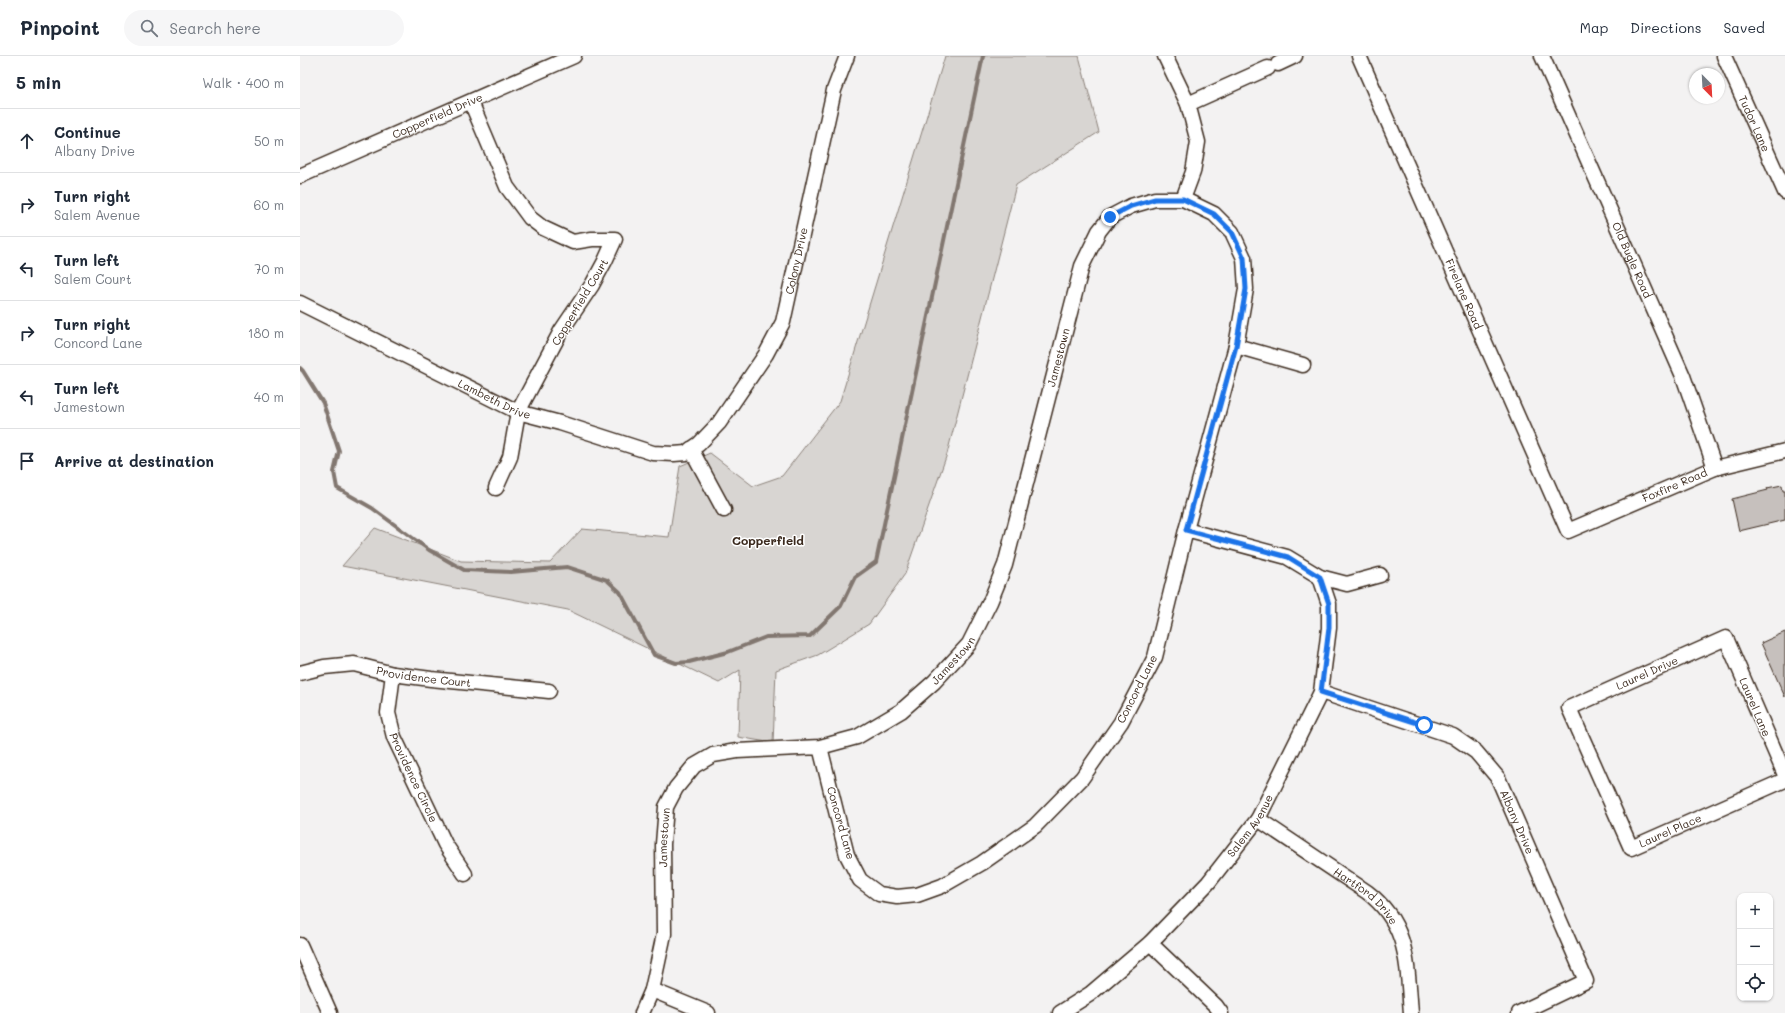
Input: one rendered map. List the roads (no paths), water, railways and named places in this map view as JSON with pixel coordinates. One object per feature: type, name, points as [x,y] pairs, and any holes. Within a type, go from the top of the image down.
[{"type":"street","name":"Copperfield Drive","points":[[300,176],[574,56]]},
{"type":"street","name":"Colony Drive","points":[[695,446],[719,423],[766,354],[783,322],[834,90],[847,56]]},
{"type":"street","points":[[1165,56],[1188,104],[1198,142],[1193,172],[1183,199]]},
{"type":"street","points":[[1188,104],[1294,56]]},
{"type":"street","name":"Firelane Road","points":[[1359,56],[1568,532]]},
{"type":"street","name":"Old Bugle Road","points":[[1542,56],[1683,376],[1715,468]]},
{"type":"street","name":"Tudor Lane","points":[[1724,56],[1785,192]]},
{"type":"street","name":"Copperfield Court","points":[[471,102],[507,187],[530,218],[543,228],[573,242],[592,239],[615,239],[602,267],[561,331],[518,412]]},
{"type":"street","name":"Jamestown","points":[[642,1013],[652,990],[664,934],[663,844],[666,807],[676,788],[694,766],[713,755],[737,751],[820,746],[857,737],[900,711],[934,682],[969,644],[990,602],[1005,565],[1082,266],[1099,231],[1110,217],[1131,206],[1155,199],[1183,199]]},
{"type":"street","name":"Concord Lane","points":[[820,746],[847,855],[860,880],[879,894],[898,897],[917,895],[942,886],[982,863],[1035,826],[1082,778],[1122,722],[1155,657],[1186,530],[1236,346],[1246,289],[1244,258],[1232,232],[1214,214],[1183,199]]},
{"type":"street","name":"Lambeth Drive","points":[[300,303],[518,412],[560,423],[653,454],[686,453],[695,446]]},
{"type":"street","points":[[1236,346],[1303,365]]},
{"type":"street","points":[[496,488],[510,457],[518,412]]},
{"type":"street","points":[[695,446],[724,510]]},
{"type":"street","name":"Foxfire Road","points":[[1568,532],[1715,468],[1785,451]]},
{"type":"street","points":[[1186,530],[1288,557],[1320,577],[1348,584],[1380,575]]},
{"type":"street","name":"Salem Avenue","points":[[1060,1013],[1090,994],[1150,943],[1208,883],[1258,819],[1321,692],[1329,622],[1329,604],[1320,577]]},
{"type":"street","name":"Laurel Drive","points":[[1568,708],[1726,638]]},
{"type":"street","name":"Laurel Lane","points":[[1726,638],[1785,775]]},
{"type":"street","name":"Providence Court","points":[[300,673],[324,667],[354,664],[393,674],[549,691]]},
{"type":"street","name":"Providence Circle","points":[[393,674],[388,713],[394,737],[445,844],[465,874]]},
{"type":"street","name":"Albany Drive","points":[[1321,692],[1453,736],[1476,752],[1498,778],[1586,981],[1519,1013]]},
{"type":"street","name":"Laurel Place","points":[[1568,708],[1631,848],[1785,780]]},
{"type":"street","name":"Hartford Drive","points":[[1258,819],[1367,892],[1378,900],[1389,913],[1397,926],[1405,954],[1411,1013]]},
{"type":"street","points":[[1150,943],[1216,1006],[1221,1013]]},
{"type":"street","points":[[300,945],[330,1013]]},
{"type":"street","points":[[652,990],[708,1013]]},
{"type":"waterway","points":[[300,368],[323,403],[339,451],[334,472],[337,488],[372,508],[429,550],[464,570],[511,572],[567,567],[607,580],[620,592],[654,655],[676,663],[689,662],[728,652],[766,637],[810,636],[841,606],[855,577],[876,562],[983,56]]},
{"type":"district","name":"Copperfield","points":[[768,541]]}]
